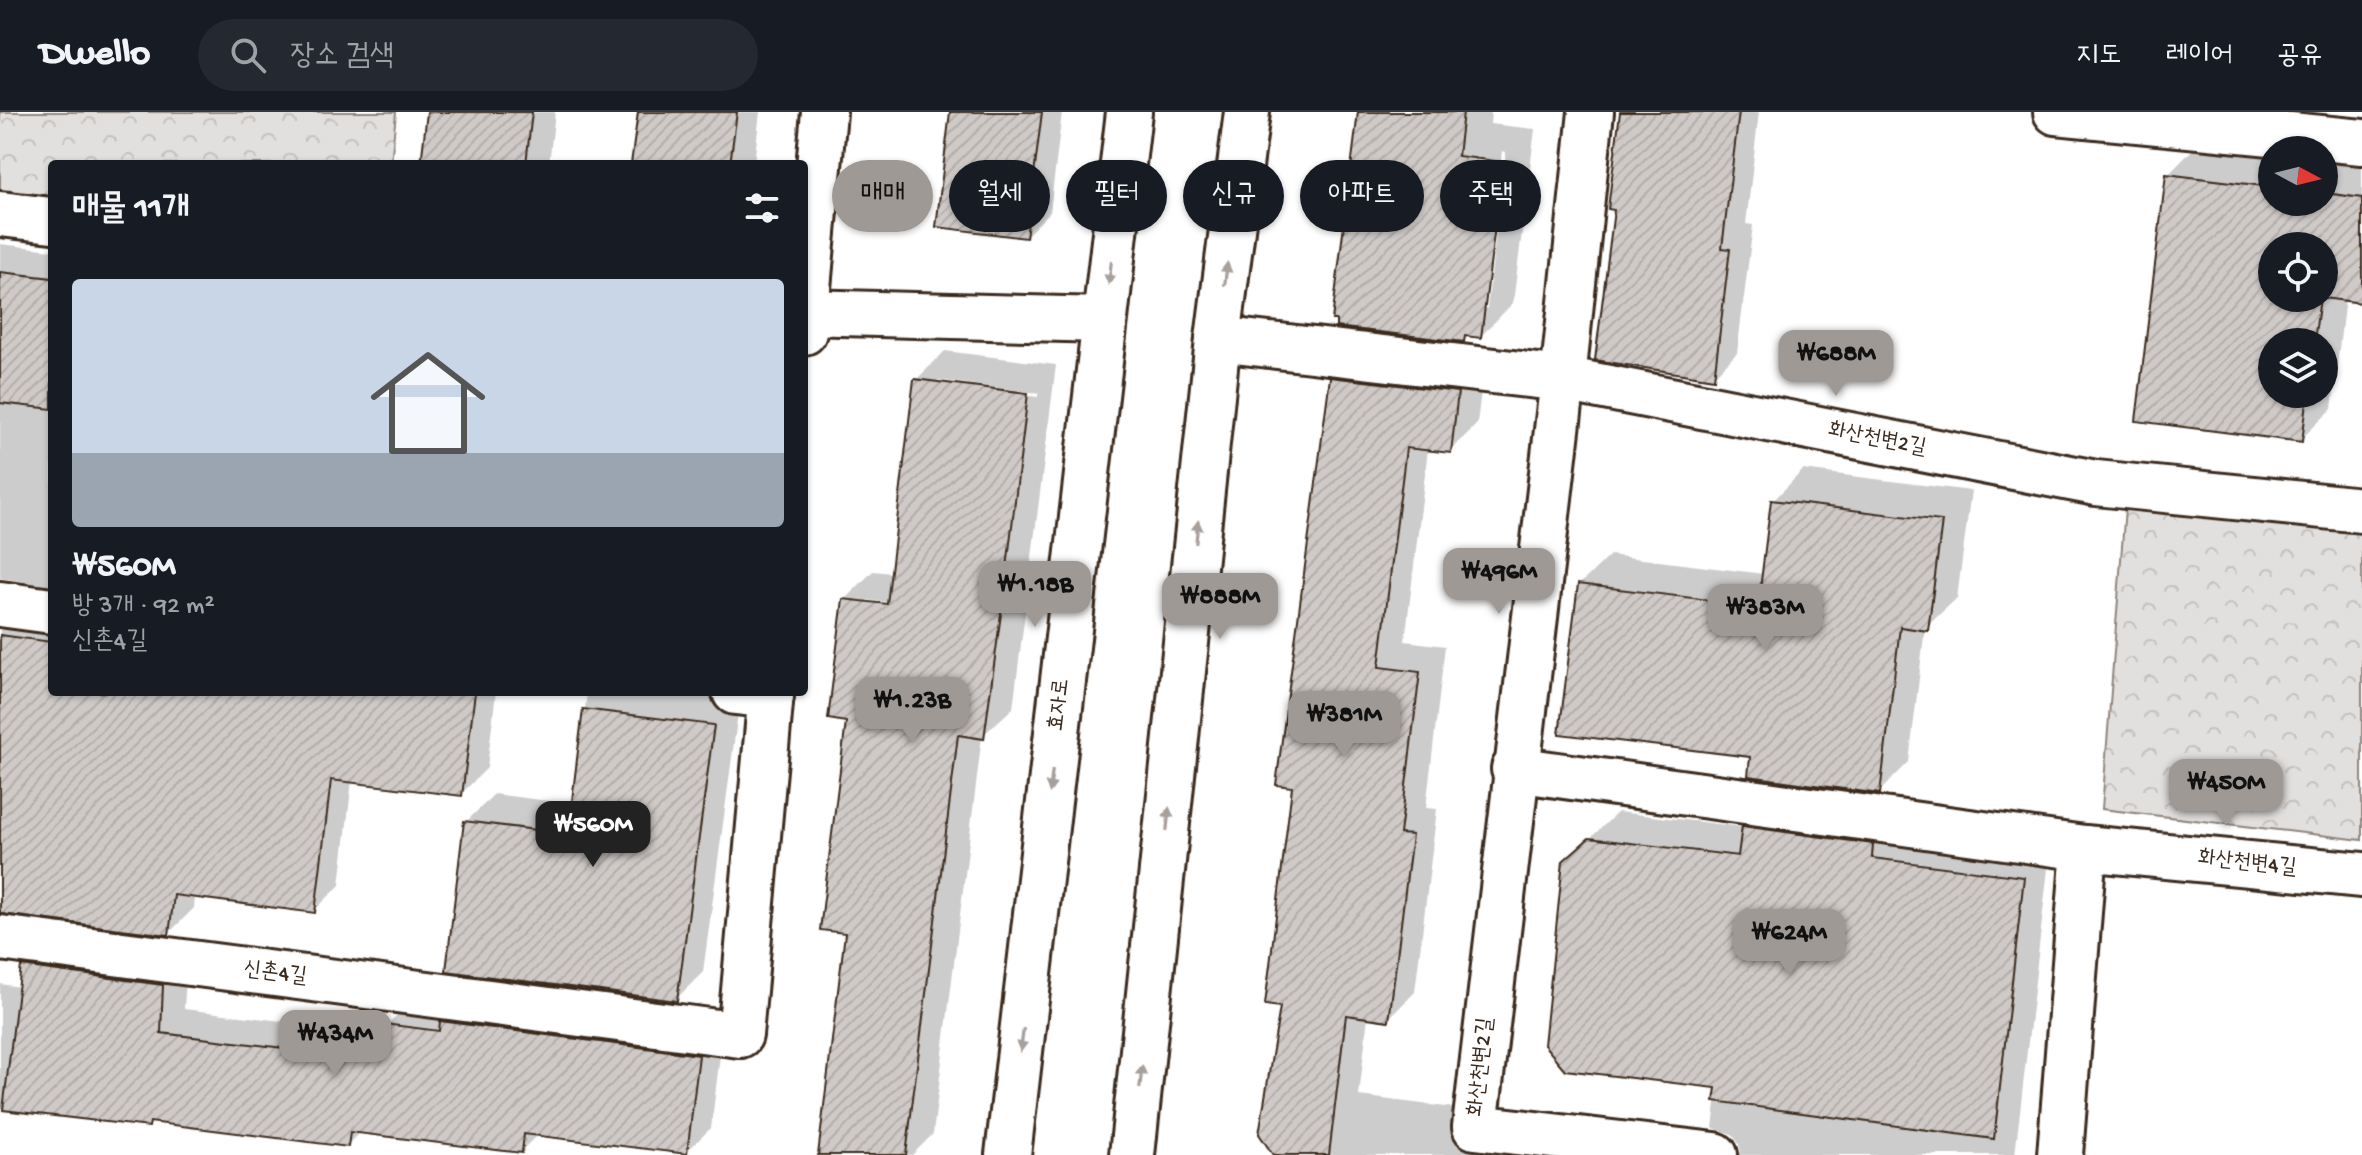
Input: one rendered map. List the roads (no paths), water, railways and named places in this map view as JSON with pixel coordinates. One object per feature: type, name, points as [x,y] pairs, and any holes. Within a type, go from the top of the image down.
[{"type":"street","points":[[808,286],[824,112]]},
{"type":"street","name":"효자로","points":[[1008,1155],[1129,112]]},
{"type":"street","points":[[1132,1155],[1218,339],[1247,112]]},
{"type":"street","name":"화산천변2길","points":[[1591,112],[1563,379],[1514,769],[1475,1127],[1715,1155]]},
{"type":"street","points":[[2056,112],[2135,116],[2362,142]]},
{"type":"street","points":[[0,214],[48,220]]},
{"type":"street","points":[[808,319],[1104,320]]},
{"type":"street","points":[[1218,339],[1563,379]]},
{"type":"street","name":"화산천변2길","points":[[1563,379],[2096,483],[2362,510]]},
{"type":"street","points":[[0,604],[48,610]]},
{"type":"street","name":"신촌4길","points":[[0,938],[740,1035],[759,696]]},
{"type":"street","points":[[1514,769],[2084,848],[2060,1155]]},
{"type":"street","name":"화산천변4길","points":[[2084,848],[2362,875]]}]
